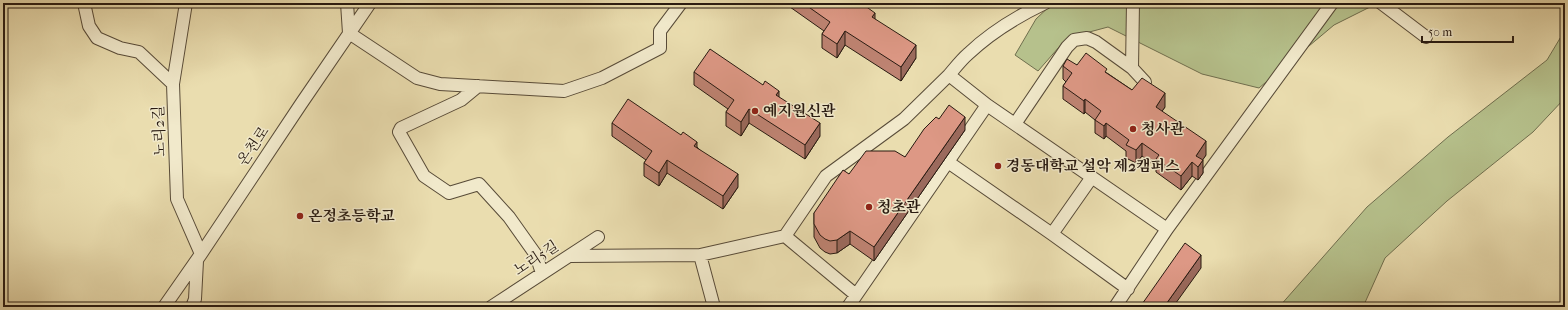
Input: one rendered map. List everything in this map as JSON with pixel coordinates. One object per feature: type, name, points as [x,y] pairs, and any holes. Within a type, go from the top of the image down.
[{"type":"street","points":[[84,3],[89,26],[97,38],[120,48],[138,52],[174,84]]},
{"type":"street","name":"노리2길","points":[[186,3],[174,84],[177,199],[199,257]]},
{"type":"street","points":[[347,3],[349,33],[417,78],[440,84],[564,91],[602,78],[660,48],[660,31],[681,3]]},
{"type":"street","name":"온천로","points":[[164,307],[370,3]]},
{"type":"street","points":[[569,256],[700,255],[785,236],[826,176],[904,119],[968,54],[992,34],[1028,11],[1045,3]]},
{"type":"street","points":[[1132,68],[1133,3]]},
{"type":"street","points":[[1115,307],[1167,230],[1332,3]]},
{"type":"street","points":[[1381,3],[1426,37]]},
{"type":"street","points":[[1015,124],[1067,47],[1074,40],[1087,38],[1096,42],[1132,68],[1145,82]]},
{"type":"street","points":[[949,75],[1015,124],[1167,230]]},
{"type":"street","points":[[478,86],[461,100],[401,128],[399,132],[424,176],[449,193],[478,184],[509,217],[536,255],[542,273]]},
{"type":"street","points":[[848,307],[987,104]]},
{"type":"street","points":[[948,162],[1128,289]]},
{"type":"street","points":[[1052,234],[1092,177]]},
{"type":"street","points":[[785,236],[856,295]]},
{"type":"street","name":"노리5길","points":[[491,307],[598,237]]},
{"type":"street","points":[[700,255],[714,307]]},
{"type":"street","points":[[192,307],[199,257]]},
{"type":"green space","points":[[1053,3],[1378,3],[1334,25],[1259,88],[1202,74],[1108,27],[1067,38],[1038,71],[1015,55],[1036,19]]},
{"type":"green space","points":[[1565,30],[1565,98],[1533,132],[1447,201],[1385,258],[1363,307],[1279,307],[1367,207],[1448,137],[1547,60]]},
{"type":"building","points":[[803,3],[853,3],[858,7],[861,3],[875,13],[872,17],[916,45],[901,67],[845,31],[837,44],[822,34],[830,22]]},
{"type":"building","points":[[710,49],[763,85],[765,81],[779,91],[776,95],[820,123],[805,145],[749,109],[741,122],[726,112],[734,100],[694,72]]},
{"type":"building","name":"청사관","points":[[1086,53],[1107,69],[1105,72],[1132,90],[1142,78],[1165,93],[1156,107],[1206,141],[1196,156],[1203,160],[1198,167],[1192,162],[1181,176],[1156,159],[1159,155],[1142,143],[1136,150],[1126,145],[1129,140],[1106,123],[1104,126],[1095,120],[1101,111],[1085,99],[1084,101],[1063,86],[1072,73],[1063,66],[1067,59],[1077,65]]},
{"type":"building","points":[[628,99],[681,135],[683,132],[697,142],[694,146],[738,174],[723,196],[667,160],[659,173],[644,163],[652,151],[612,123]]},
{"type":"building","name":"청초관","points":[[949,105],[965,117],[874,247],[850,231],[837,240],[830,241],[820,235],[814,224],[814,213],[843,170],[849,174],[866,151],[895,151],[905,157],[924,129],[936,117],[939,119]]},
{"type":"building","points":[[1185,243],[1201,255],[1164,307],[1140,307]]},
{"type":"place","name":"예지원신관","points":[[755,111]]},
{"type":"place","name":"청사관","points":[[1133,129]]},
{"type":"place","name":"경동대학교 설악 제2캠퍼스","points":[[998,166]]},
{"type":"place","name":"청초관","points":[[869,207]]},
{"type":"place","name":"온정초등학교","points":[[300,216]]}]
